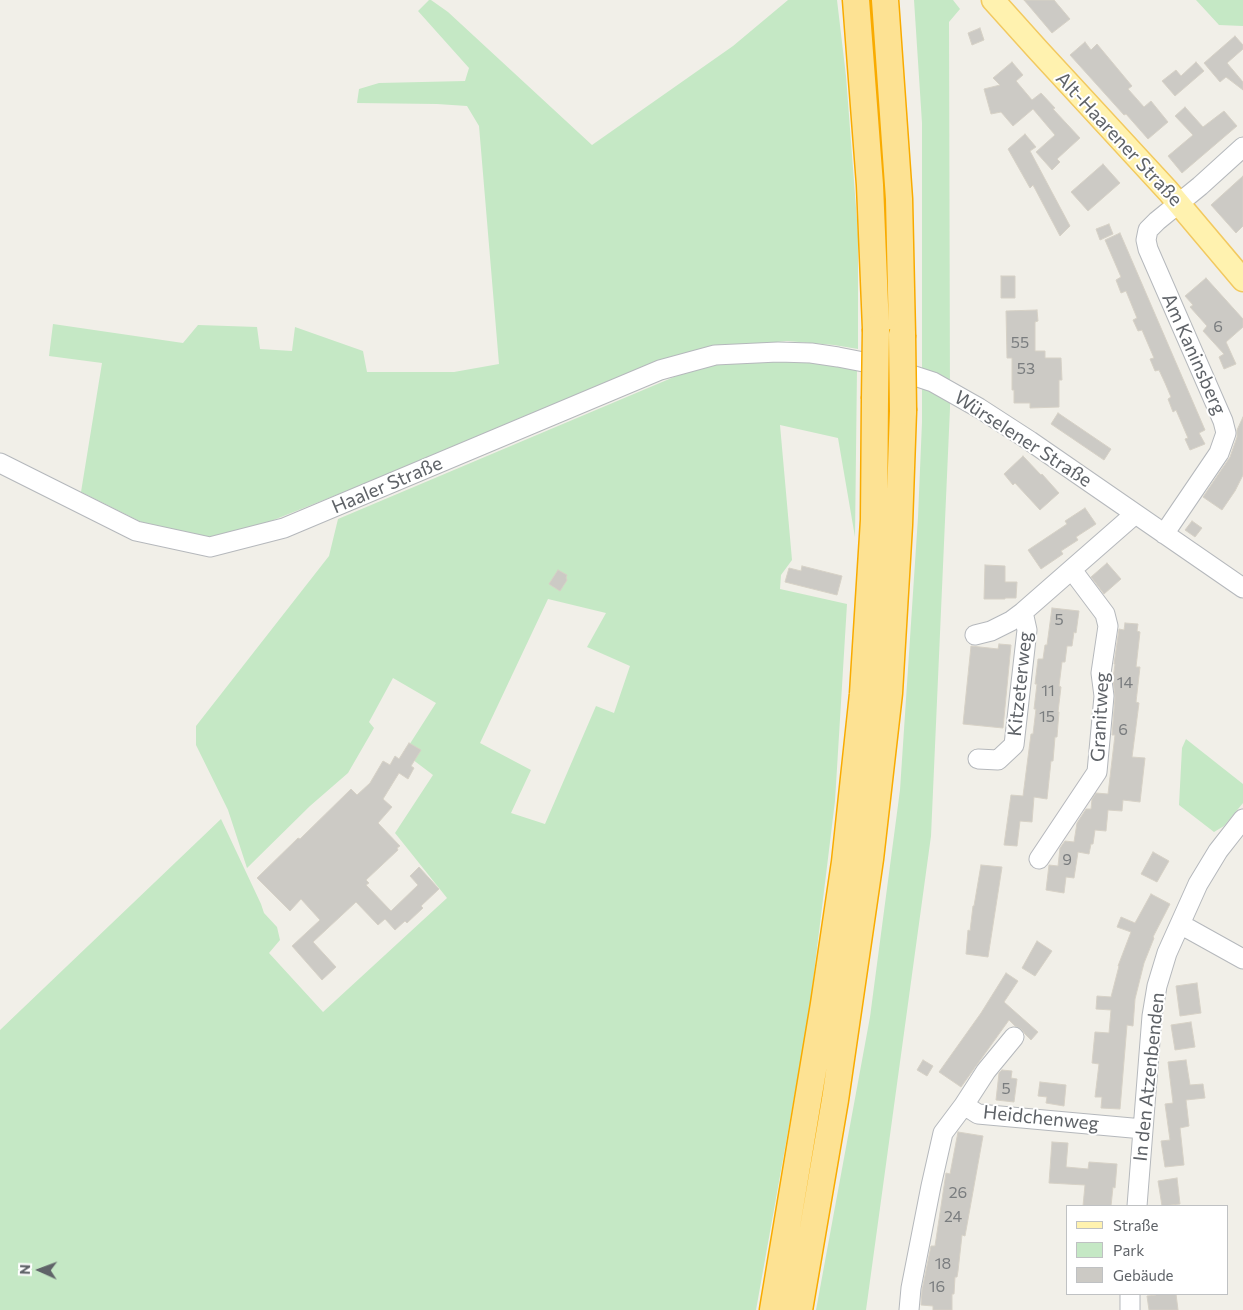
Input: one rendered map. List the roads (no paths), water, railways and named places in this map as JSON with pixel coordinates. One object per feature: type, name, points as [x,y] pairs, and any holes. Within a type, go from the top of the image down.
[{"type":"highway","points":[[773,1310],[824,1004],[846,852],[865,665],[874,520],[876,329],[870,185],[856,0]]},
{"type":"highway","points":[[799,1310],[835,1100],[870,859],[889,693],[899,525],[903,411],[899,199],[886,0]]},
{"type":"main road","name":"Alt-Haarener Straße","points":[[994,0],[1179,203],[1243,280]]},
{"type":"street","name":"Am Kaninsberg","points":[[1164,534],[1219,453],[1226,433],[1223,421],[1148,249],[1146,240],[1148,230],[1243,147]]},
{"type":"street","name":"Würselener Straße","points":[[778,352],[811,353],[838,357],[884,366],[933,382],[980,408],[1030,440],[1243,588]]},
{"type":"street","name":"Haaler Straße","points":[[0,463],[136,532],[210,547],[284,528],[660,370],[715,355],[778,352]]},
{"type":"street","name":"Kitzeterweg","points":[[975,635],[991,631],[1012,621],[1135,514]]},
{"type":"street","name":"Granitweg","points":[[1040,859],[1098,772],[1104,696],[1101,673],[1108,626],[1105,614],[1072,570]]},
{"type":"street","name":"Kitzeterweg","points":[[978,759],[998,760],[1014,745],[1027,630],[1023,612]]},
{"type":"street","name":"In den Atzenbenden","points":[[1136,1205],[1152,1016],[1157,986],[1167,953],[1198,884],[1218,851],[1243,819]]},
{"type":"street","points":[[1180,924],[1243,959]]},
{"type":"street","name":"Heidchenweg","points":[[1014,1038],[986,1071],[964,1104],[978,1114],[1143,1129]]},
{"type":"street","points":[[909,1310],[929,1196],[943,1133],[964,1104]]},
{"type":"street","points":[[1130,1295],[1130,1310]]}]
